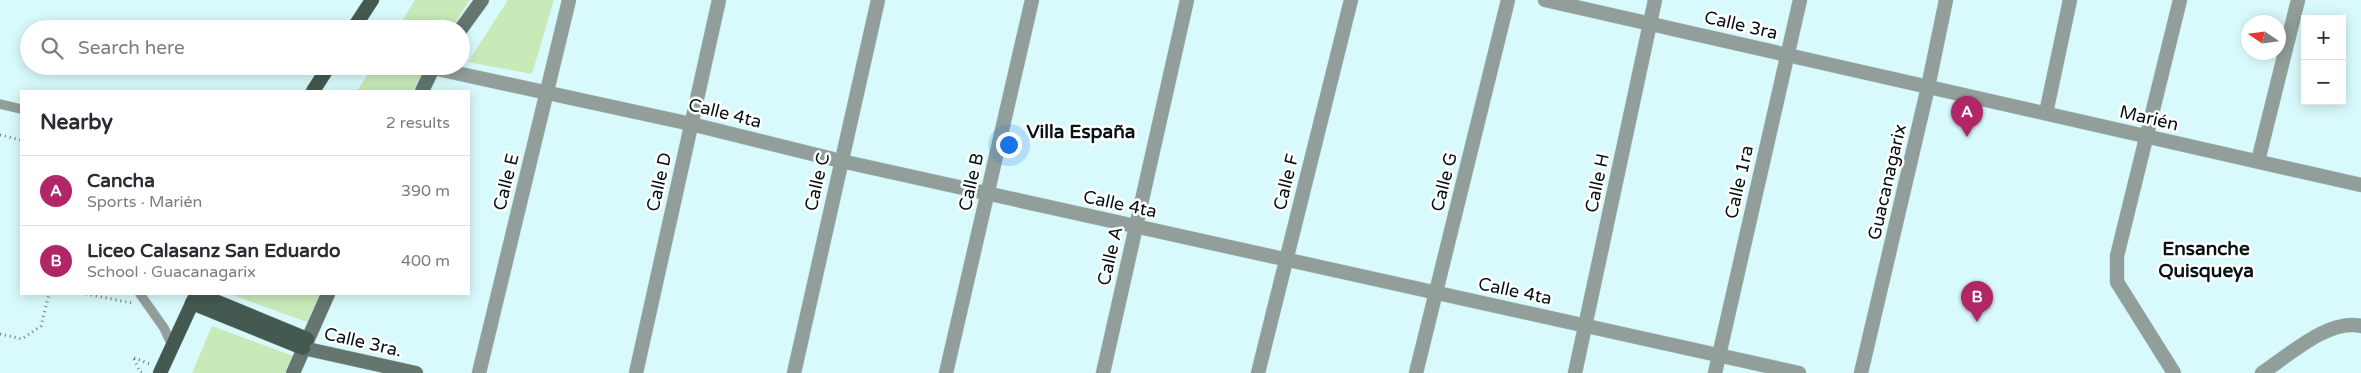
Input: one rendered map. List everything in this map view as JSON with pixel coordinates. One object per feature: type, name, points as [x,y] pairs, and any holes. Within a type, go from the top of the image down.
[{"type":"main road","points":[[359,20],[372,0]]},
{"type":"main road","points":[[468,20],[482,0]]},
{"type":"main road","points":[[314,90],[323,75]]},
{"type":"main road","points":[[422,90],[429,75]]},
{"type":"main road","points":[[293,373],[328,295]]},
{"type":"main road","points":[[160,373],[196,297],[305,343]]},
{"type":"main road","name":"Calle 3ra.","points":[[305,343],[416,373]]},
{"type":"street","name":"Calle E","points":[[479,373],[569,0]]},
{"type":"street","name":"Calle D","points":[[636,373],[719,0]]},
{"type":"street","name":"Calle C","points":[[794,373],[878,0]]},
{"type":"street","name":"Calle B","points":[[946,373],[1032,0]]},
{"type":"street","name":"Calle A","points":[[1103,373],[1187,0]]},
{"type":"street","name":"Calle F","points":[[1258,373],[1351,0]]},
{"type":"street","name":"Calle G","points":[[1416,373],[1508,0]]},
{"type":"street","name":"Calle 3ra","points":[[1545,0],[1928,87]]},
{"type":"street","name":"Calle H","points":[[1575,373],[1655,0]]},
{"type":"street","name":"Calle 1ra","points":[[1715,373],[1800,0]]},
{"type":"street","name":"Guacanagarix","points":[[1861,373],[1928,87],[1946,0]]},
{"type":"street","points":[[2046,113],[2070,0]]},
{"type":"street","points":[[2174,373],[2117,282],[2117,256],[2180,0]]},
{"type":"street","points":[[2258,161],[2298,0]]},
{"type":"street","name":"Calle 4ta","points":[[469,75],[691,124],[841,162],[1799,373]]},
{"type":"street","name":"Marién","points":[[1928,87],[2361,185]]},
{"type":"street","points":[[2262,373],[2339,324],[2361,326]]},
{"type":"lane","points":[[0,104],[20,109]]},
{"type":"lane","points":[[142,297],[172,345]]},
{"type":"path","points":[[0,135],[20,140]]},
{"type":"path","points":[[0,334],[22,339],[40,326],[48,295]]},
{"type":"path","points":[[91,295],[131,303],[142,297]]},
{"type":"path","points":[[134,358],[141,372]]},
{"type":"green space","points":[[415,0],[470,0],[457,20],[403,20]]},
{"type":"green space","points":[[508,0],[554,0],[532,74],[470,62],[470,59]]},
{"type":"green space","points":[[367,75],[421,75],[414,90],[358,90]]},
{"type":"green space","points":[[233,295],[320,295],[307,322]]},
{"type":"green space","points":[[212,326],[293,356],[285,373],[192,373]]},
{"type":"place","name":"Cancha","points":[[1967,137]]},
{"type":"place","name":"Liceo Calasanz San Eduardo","points":[[1977,322]]},
{"type":"district","name":"Villa España","points":[[1081,131]]},
{"type":"district","name":"Ensanche Quisqueya","points":[[2206,259]]}]
